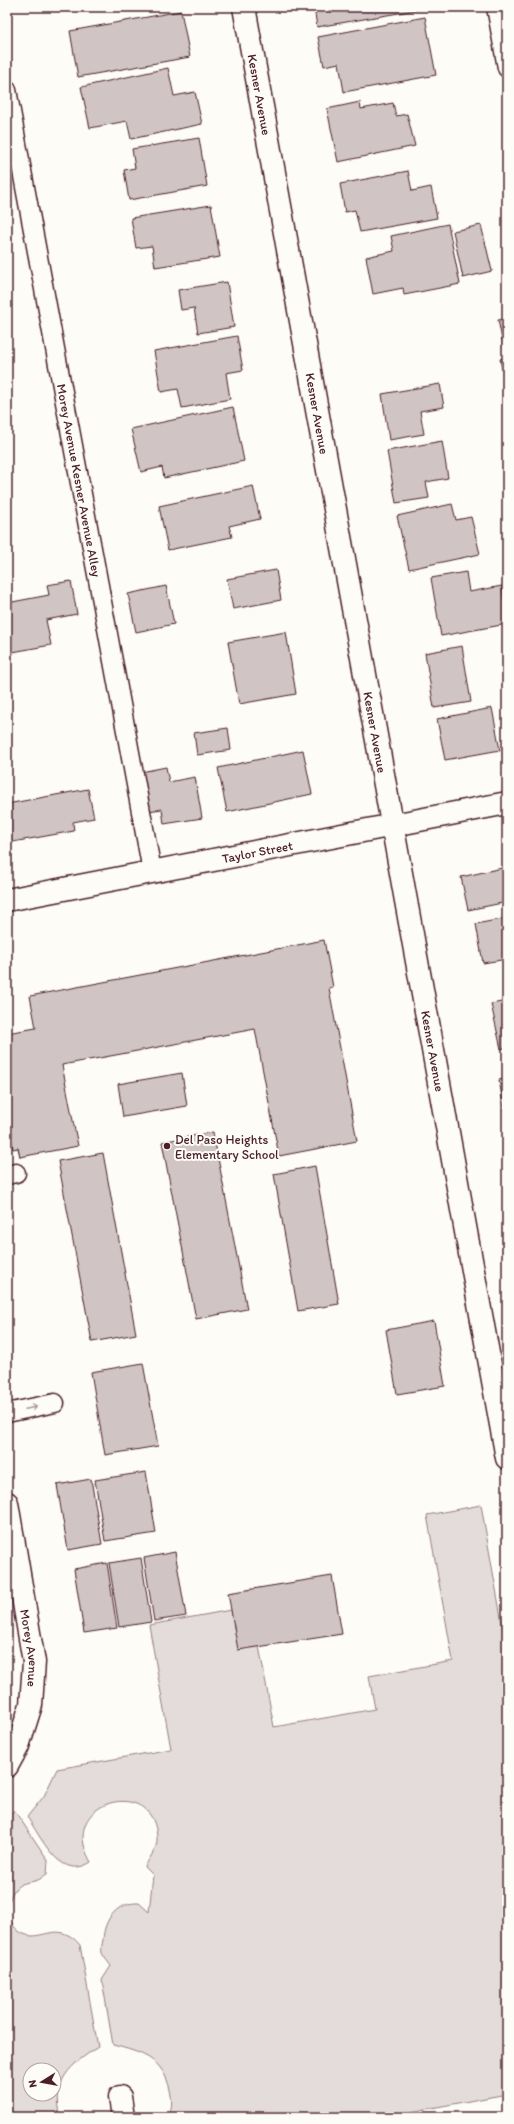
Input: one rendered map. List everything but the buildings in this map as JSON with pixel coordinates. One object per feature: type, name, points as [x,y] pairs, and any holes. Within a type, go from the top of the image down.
[{"type":"street","name":"Kesner Avenue","points":[[244,7],[507,1458]]},
{"type":"street","name":"Taylor Street","points":[[7,900],[507,803]]},
{"type":"street","name":"Morey Avenue","points":[[7,1503],[34,1662],[31,1705],[18,1746],[7,1766]]},
{"type":"lane","points":[[496,7],[507,68]]},
{"type":"lane","name":"Morey Avenue Kesner Avenue Alley","points":[[7,90],[152,871]]},
{"type":"lane","points":[[7,1413],[55,1403]]},
{"type":"shaded area","points":[[481,1505],[507,1651],[507,2094],[383,2117],[168,2117],[172,2104],[170,2090],[167,2079],[157,2064],[142,2054],[113,2045],[102,1980],[111,1966],[103,1955],[102,1950],[106,1925],[113,1913],[124,1905],[131,1903],[139,1903],[149,1912],[153,1875],[145,1867],[154,1852],[157,1842],[153,1821],[142,1807],[127,1802],[111,1803],[96,1810],[86,1823],[83,1841],[91,1862],[80,1867],[70,1866],[61,1862],[53,1855],[27,1817],[44,1796],[57,1769],[171,1749],[149,1625],[231,1610],[259,1646],[274,1727],[375,1709],[369,1676],[453,1661],[427,1515]]},
{"type":"shaded area","points":[[14,1810],[48,1860],[47,1874],[41,1879],[20,1885],[12,1894],[8,1909],[12,1924],[17,1930],[32,1936],[55,1932],[63,1933],[68,1935],[80,1945],[98,2047],[79,2060],[65,2075],[62,2082],[62,2062],[22,2062],[22,2102],[59,2102],[61,2117],[7,2117],[7,1819]]},
{"type":"place","name":"Del Paso Heights Elementary School","points":[[167,1146]]}]
